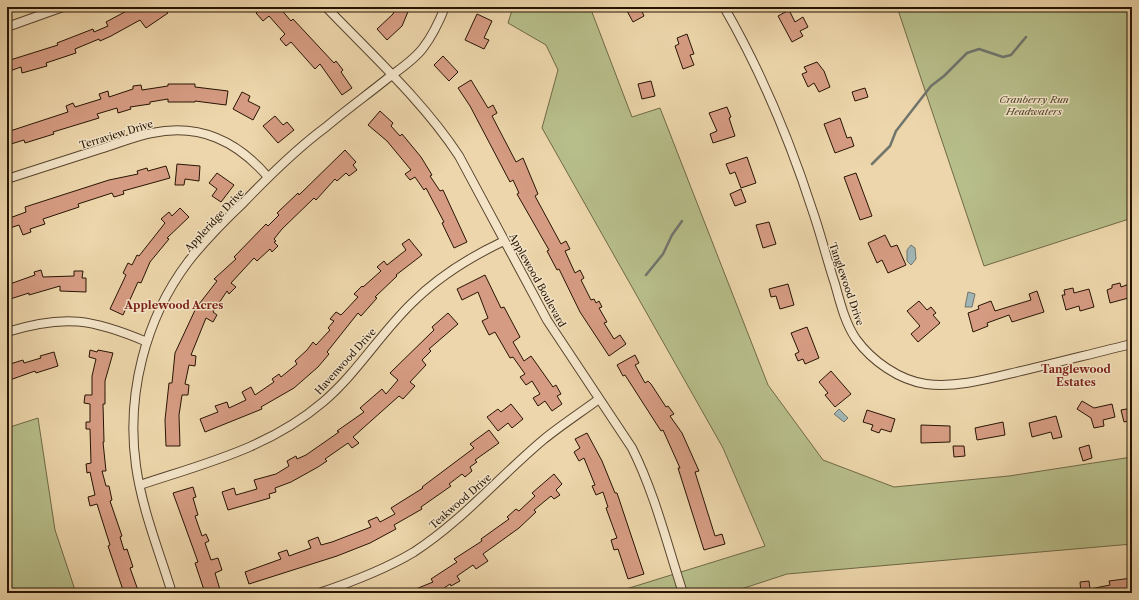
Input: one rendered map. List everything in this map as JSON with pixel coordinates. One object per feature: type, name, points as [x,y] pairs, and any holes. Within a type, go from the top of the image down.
[{"type":"street","points":[[7,27],[63,7]]},
{"type":"street","name":"Applewood Boulevard","points":[[326,7],[392,76],[447,137],[469,174],[547,320],[632,448],[643,469],[683,593]]},
{"type":"street","name":"Appleridge Drive","points":[[172,593],[144,504],[134,452],[134,414],[138,375],[147,342],[163,303],[187,264],[210,236],[268,178],[315,135],[392,76],[422,49],[437,28],[445,7]]},
{"type":"street","name":"Tanglewood Drive","points":[[724,7],[754,62],[797,167],[813,212],[846,317],[856,339],[876,360],[900,375],[915,381],[928,384],[954,384],[998,377],[1132,344]]},
{"type":"street","name":"Terraview Drive","points":[[7,179],[150,133],[176,130],[191,131],[221,139],[246,154],[268,178]]},
{"type":"street","name":"Havenwood Drive","points":[[140,485],[248,449],[297,422],[323,401],[344,381],[400,314],[425,290],[460,264],[504,241]]},
{"type":"street","points":[[7,332],[43,322],[81,321],[116,329],[147,342]]},
{"type":"street","name":"Teakwood Drive","points":[[319,593],[371,575],[431,540],[453,523],[543,440],[599,399]]},
{"type":"green space","points":[[513,7],[590,7],[632,117],[660,108],[768,385],[823,460],[894,487],[1009,476],[1132,457],[1132,544],[787,574],[729,593],[613,593],[765,546],[723,448],[542,128],[558,70],[546,45],[508,23]]},
{"type":"green space","name":"Cranberry Run Headwaters","points":[[897,7],[1132,7],[1132,218],[984,266]]},
{"type":"green space","points":[[38,418],[55,530],[76,593],[7,593],[7,428]]},
{"type":"shaded area","points":[[911,245],[915,248],[916,259],[911,265],[907,261],[907,250]]},
{"type":"shaded area","points":[[968,292],[975,294],[972,307],[965,307]]},
{"type":"shaded area","points":[[839,409],[848,418],[844,422],[834,414]]},
{"type":"building","points":[[134,7],[163,7],[168,13],[146,28],[140,20],[100,41],[99,39],[75,49],[76,53],[46,63],[47,66],[22,73],[21,67],[7,72],[7,61],[58,45],[57,43],[93,29],[94,32],[108,26],[106,22]]},
{"type":"building","points":[[263,7],[279,7],[291,21],[293,19],[334,63],[336,61],[343,70],[341,72],[352,88],[342,95],[320,64],[315,69],[291,42],[286,46],[280,39],[285,34],[269,16],[263,21],[256,13]]},
{"type":"building","points":[[396,7],[410,7],[402,26],[387,40],[377,29],[393,14]]},
{"type":"building","points":[[640,7],[644,16],[633,22],[627,11]]},
{"type":"building","points":[[789,10],[795,22],[803,17],[808,27],[800,31],[803,36],[792,42],[778,16]]},
{"type":"building","points":[[477,14],[492,21],[484,38],[489,40],[484,49],[465,40]]},
{"type":"building","points":[[687,34],[694,54],[690,55],[694,65],[683,69],[675,46],[679,44],[677,38]]},
{"type":"building","points":[[443,56],[458,72],[449,81],[434,65]]},
{"type":"building","points":[[817,62],[824,71],[830,87],[819,92],[814,83],[808,87],[802,74],[807,72],[804,67]]},
{"type":"building","points":[[471,80],[488,108],[493,105],[497,113],[492,116],[516,162],[523,158],[538,194],[535,196],[561,244],[566,241],[570,249],[565,251],[575,273],[580,270],[584,278],[581,280],[591,300],[594,299],[596,303],[599,301],[602,307],[599,308],[607,322],[604,323],[614,339],[620,335],[626,344],[609,356],[580,312],[559,269],[557,270],[547,251],[549,250],[517,194],[519,193],[513,180],[510,182],[470,106],[458,88]]},
{"type":"building","points":[[651,81],[655,96],[642,99],[638,84]]},
{"type":"building","points":[[168,84],[195,84],[195,87],[228,91],[226,105],[195,101],[168,102],[168,99],[150,102],[150,104],[130,107],[131,109],[118,113],[117,108],[97,114],[99,118],[53,132],[54,134],[25,143],[24,140],[11,144],[7,132],[68,112],[66,106],[73,103],[75,107],[101,99],[99,94],[108,91],[109,97],[133,89],[133,86],[141,85],[142,90],[168,86]]},
{"type":"building","points":[[865,88],[868,97],[855,101],[852,92]]},
{"type":"building","points":[[242,92],[250,96],[248,101],[260,107],[253,120],[233,109]]},
{"type":"building","points":[[727,107],[735,136],[713,143],[710,134],[717,131],[709,113]]},
{"type":"building","points":[[380,111],[393,123],[391,126],[400,136],[402,134],[421,157],[432,175],[430,176],[440,191],[443,190],[467,242],[454,248],[442,223],[444,222],[426,188],[424,190],[415,177],[410,180],[405,174],[411,170],[387,141],[368,125]]},
{"type":"building","points":[[275,116],[283,125],[287,122],[294,130],[278,143],[263,126]]},
{"type":"building","points":[[840,118],[847,138],[851,137],[854,146],[835,153],[824,124]]},
{"type":"building","points":[[345,150],[356,162],[353,165],[357,170],[349,176],[346,173],[337,181],[335,179],[316,200],[314,198],[282,229],[274,239],[276,241],[274,242],[278,246],[272,252],[270,249],[257,261],[254,258],[231,283],[236,287],[229,294],[227,291],[213,312],[217,315],[213,322],[206,318],[191,355],[196,356],[195,366],[189,365],[185,384],[189,385],[188,395],[182,395],[179,415],[180,446],[166,446],[165,420],[169,383],[172,383],[175,353],[196,308],[217,281],[214,279],[236,259],[234,257],[266,224],[268,226],[279,215],[277,213],[298,193],[299,195]]},
{"type":"building","points":[[747,157],[756,183],[741,188],[735,172],[730,174],[726,164]]},
{"type":"building","points":[[177,164],[200,166],[199,181],[185,179],[184,185],[175,185]]},
{"type":"building","points":[[166,166],[170,178],[123,191],[124,194],[114,197],[112,193],[78,204],[79,207],[43,219],[45,224],[30,229],[31,232],[23,235],[19,225],[7,229],[7,219],[26,212],[25,207],[109,180],[138,174],[137,171],[147,168],[148,171]]},
{"type":"building","points":[[217,173],[234,185],[221,202],[212,196],[217,189],[209,183]]},
{"type":"building","points":[[856,173],[872,216],[860,220],[844,177]]},
{"type":"building","points":[[741,189],[746,202],[735,206],[730,194]]},
{"type":"building","points":[[180,208],[189,217],[167,238],[169,239],[150,262],[141,283],[138,282],[123,315],[110,309],[126,275],[123,273],[128,263],[132,265],[137,255],[139,256],[165,223],[161,219],[169,212],[172,216]]},
{"type":"building","points":[[769,222],[776,244],[763,248],[756,225]]},
{"type":"building","points":[[885,235],[891,247],[897,245],[906,265],[888,273],[882,260],[877,263],[868,243]]},
{"type":"building","points":[[409,239],[422,255],[396,275],[397,276],[375,297],[377,298],[361,316],[358,313],[327,352],[329,354],[318,367],[294,388],[261,407],[262,409],[205,432],[200,419],[218,412],[215,406],[227,402],[229,408],[246,400],[242,392],[251,387],[255,395],[274,382],[272,379],[279,374],[281,377],[297,364],[295,361],[313,342],[316,345],[330,330],[328,328],[334,321],[330,319],[336,312],[341,315],[358,297],[354,294],[381,271],[377,267],[384,261],[387,265],[406,250],[402,244]]},
{"type":"building","points":[[41,270],[43,277],[74,276],[74,271],[83,271],[82,278],[86,278],[86,292],[60,291],[60,286],[7,300],[7,285],[35,275],[34,272]]},
{"type":"building","points":[[485,275],[501,308],[504,307],[520,337],[513,342],[524,361],[531,356],[553,387],[556,385],[561,394],[557,396],[562,404],[552,411],[545,401],[538,406],[533,398],[540,394],[532,381],[526,385],[520,377],[525,374],[513,357],[510,358],[495,332],[489,335],[482,321],[488,318],[478,292],[462,300],[457,289]]},
{"type":"building","points":[[1120,283],[1121,287],[1132,283],[1132,297],[1110,303],[1107,290],[1112,288],[1112,285]]},
{"type":"building","points":[[788,284],[794,305],[780,309],[776,296],[771,297],[769,289]]},
{"type":"building","points":[[1073,288],[1074,293],[1089,289],[1094,307],[1080,311],[1079,306],[1066,310],[1062,295],[1065,295],[1064,290]]},
{"type":"building","points":[[1037,291],[1044,312],[1012,322],[1009,315],[987,323],[988,326],[973,332],[968,313],[979,309],[978,306],[991,301],[995,311],[1031,300],[1029,294]]},
{"type":"building","points":[[919,301],[927,310],[931,307],[936,313],[933,315],[940,323],[918,342],[911,334],[920,326],[907,311]]},
{"type":"building","points":[[448,313],[458,324],[429,349],[431,351],[422,360],[426,365],[410,382],[415,386],[403,399],[399,396],[353,437],[359,443],[352,448],[348,443],[325,459],[327,461],[318,467],[291,482],[275,488],[276,492],[269,494],[270,498],[228,510],[222,492],[234,488],[236,495],[257,489],[254,480],[276,474],[289,466],[287,461],[296,456],[297,459],[306,455],[364,412],[360,408],[382,389],[386,394],[398,380],[390,373],[434,330],[432,327]]},
{"type":"building","points":[[807,327],[819,358],[805,364],[803,359],[798,361],[795,354],[799,352],[791,333]]},
{"type":"building","points":[[90,350],[113,353],[105,381],[105,404],[103,404],[103,442],[106,471],[102,471],[106,486],[109,486],[112,500],[110,501],[122,536],[120,537],[124,550],[127,549],[133,567],[130,568],[139,593],[124,593],[108,546],[110,545],[97,504],[90,506],[88,497],[95,495],[90,472],[87,473],[86,464],[91,463],[90,429],[86,429],[86,422],[90,422],[90,404],[84,403],[85,395],[92,395],[92,376],[96,359],[89,357]]},
{"type":"building","points":[[54,352],[58,366],[36,373],[35,371],[7,381],[7,365],[23,360],[24,363]]},
{"type":"building","points":[[635,355],[639,363],[635,365],[645,383],[648,381],[651,384],[666,407],[668,406],[674,414],[670,416],[682,433],[699,471],[695,472],[715,536],[722,534],[725,544],[704,550],[678,468],[680,468],[663,430],[661,431],[617,365]]},
{"type":"building","points":[[831,371],[851,394],[835,407],[825,395],[828,393],[819,382]]},
{"type":"building","points":[[1082,401],[1094,408],[1112,404],[1115,417],[1103,420],[1104,426],[1094,428],[1091,418],[1077,409]]},
{"type":"building","points":[[511,404],[523,419],[512,428],[508,423],[498,431],[487,417],[498,409],[501,412]]},
{"type":"building","points":[[1132,408],[1132,420],[1124,422],[1121,410]]},
{"type":"building","points":[[867,410],[895,419],[891,432],[881,429],[879,433],[871,430],[873,425],[863,422]]},
{"type":"building","points":[[1056,416],[1062,437],[1053,439],[1051,432],[1032,437],[1029,423]]},
{"type":"building","points":[[1003,422],[1005,435],[977,440],[975,428]]},
{"type":"building","points":[[921,425],[950,426],[950,442],[921,443]]},
{"type":"building","points":[[489,430],[499,443],[475,460],[477,462],[470,467],[472,471],[465,477],[462,474],[449,484],[451,486],[421,507],[422,509],[394,525],[396,529],[370,543],[337,556],[249,584],[245,572],[281,559],[278,553],[287,550],[289,556],[311,548],[308,541],[318,537],[321,545],[332,542],[371,527],[368,521],[377,517],[380,522],[395,514],[391,508],[423,488],[422,487],[474,448],[470,444]]},
{"type":"building","points":[[587,433],[602,461],[615,493],[617,493],[644,574],[628,579],[618,549],[614,550],[611,540],[617,538],[606,508],[608,507],[603,492],[596,495],[592,486],[595,485],[584,458],[579,461],[574,452],[580,448],[575,439]]},
{"type":"building","points":[[1089,445],[1092,458],[1083,461],[1079,448]]},
{"type":"building","points":[[953,446],[964,446],[965,456],[954,457]]},
{"type":"building","points":[[554,474],[562,484],[556,490],[560,495],[554,499],[551,496],[534,510],[536,512],[519,528],[483,554],[488,561],[476,569],[473,565],[457,576],[460,581],[451,586],[450,584],[437,593],[406,593],[433,582],[431,579],[457,562],[454,559],[482,541],[481,539],[509,519],[507,517],[516,509],[519,511],[535,496],[532,493]]},
{"type":"building","points":[[193,487],[196,497],[193,498],[198,515],[195,516],[202,536],[206,534],[209,541],[205,543],[211,560],[218,558],[222,570],[215,573],[221,593],[205,593],[195,563],[198,562],[173,493]]},
{"type":"building","points":[[1132,578],[1132,593],[1081,593],[1080,582],[1089,581],[1090,589],[1110,585],[1109,581]]},
{"type":"waterway","points":[[872,164],[890,146],[896,131],[931,86],[944,76],[967,53],[979,49],[1003,57],[1011,55],[1026,37]]},
{"type":"waterway","points":[[646,275],[663,254],[672,235],[682,221]]},
{"type":"district","name":"Applewood Acres","points":[[174,305]]},
{"type":"district","name":"Tanglewood Estates","points":[[1076,375]]}]
